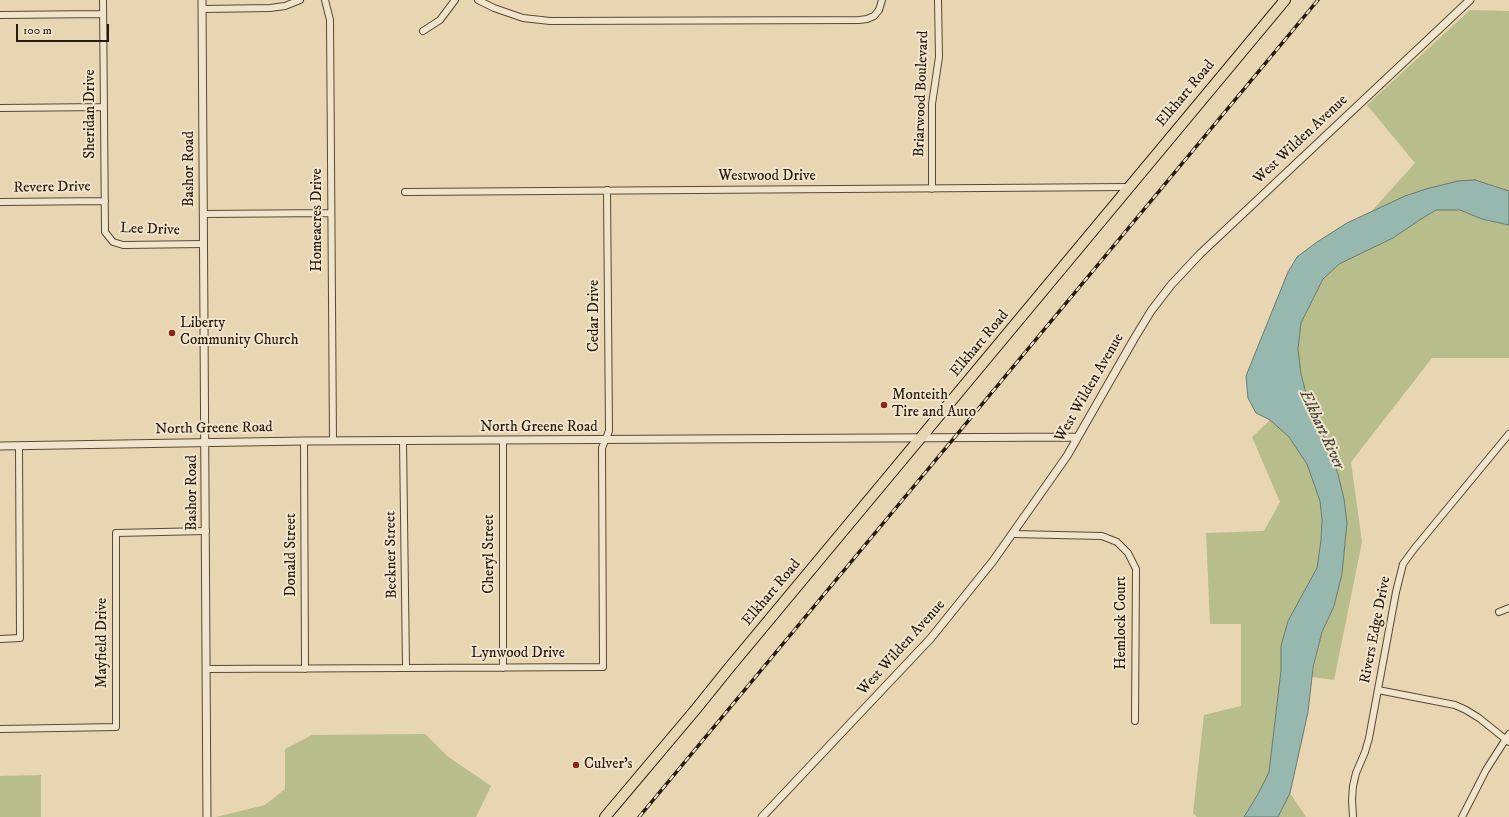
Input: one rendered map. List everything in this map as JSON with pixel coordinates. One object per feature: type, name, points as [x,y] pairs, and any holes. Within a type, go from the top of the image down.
[{"type":"highway","name":"Elkhart Road","points":[[605,817],[1285,0]]},
{"type":"street","name":"Sheridan Drive","points":[[103,0],[104,228]]},
{"type":"street","name":"Bashor Road","points":[[202,0],[206,442],[207,817]]},
{"type":"street","points":[[202,9],[270,8],[285,6],[300,0]]},
{"type":"street","name":"Homeacres Drive","points":[[325,0],[330,20],[333,441]]},
{"type":"street","points":[[423,30],[440,20],[455,0]]},
{"type":"street","points":[[478,0],[508,14],[537,20],[704,21],[859,20],[874,16],[879,10],[882,0]]},
{"type":"street","name":"Briarwood Boulevard","points":[[932,189],[932,104],[939,57],[938,0]]},
{"type":"street","name":"West Wilden Avenue","points":[[762,817],[931,638],[976,583],[1013,534],[1067,456],[1136,335],[1151,311],[1171,285],[1200,254],[1470,0]]},
{"type":"street","points":[[0,15],[103,14]]},
{"type":"street","points":[[0,108],[104,107]]},
{"type":"street","name":"Westwood Drive","points":[[405,192],[1129,187]]},
{"type":"street","name":"Cedar Drive","points":[[605,441],[608,431],[607,190]]},
{"type":"street","name":"Revere Drive","points":[[0,202],[105,201]]},
{"type":"street","points":[[203,214],[331,214]]},
{"type":"street","name":"Lee Drive","points":[[104,228],[109,239],[120,244],[204,244]]},
{"type":"street","name":"Rivers Edge Drive","points":[[1353,817],[1353,786],[1356,773],[1369,738],[1396,592],[1404,564],[1414,549],[1509,434]]},
{"type":"street","name":"North Greene Road","points":[[0,446],[304,441],[605,441],[1077,437]]},
{"type":"street","name":"Donald Street","points":[[304,441],[305,668]]},
{"type":"street","name":"Beckner Street","points":[[403,441],[406,668]]},
{"type":"street","name":"Cheryl Street","points":[[503,441],[503,668]]},
{"type":"street","name":"Lynwood Drive","points":[[206,669],[603,667],[602,448],[605,441]]},
{"type":"street","points":[[0,638],[20,638],[19,446]]},
{"type":"street","name":"Mayfield Drive","points":[[0,729],[116,727],[116,533],[206,531]]},
{"type":"street","name":"Hemlock Court","points":[[1013,534],[1102,536],[1117,542],[1128,553],[1136,569],[1135,721]]},
{"type":"street","points":[[1499,612],[1509,608]]},
{"type":"street","points":[[1378,690],[1455,705],[1479,718],[1508,739],[1478,783],[1462,817]]},
{"type":"green space","points":[[1470,10],[1509,11],[1509,191],[1475,180],[1458,181],[1405,196],[1370,213],[1415,163],[1367,105]]},
{"type":"green space","points":[[1437,210],[1460,210],[1482,219],[1509,225],[1509,358],[1432,358],[1351,462],[1362,542],[1334,680],[1312,677],[1322,632],[1334,606],[1342,574],[1347,523],[1344,499],[1338,474],[1329,448],[1309,405],[1301,374],[1298,349],[1301,323],[1323,279],[1339,264],[1393,238]]},
{"type":"green space","points":[[1270,420],[1289,437],[1307,464],[1320,501],[1322,520],[1317,568],[1288,621],[1281,645],[1281,670],[1269,772],[1244,817],[1197,817],[1193,813],[1204,715],[1241,706],[1241,624],[1210,624],[1206,533],[1264,531],[1280,502],[1252,437]]},
{"type":"green space","points":[[425,734],[447,756],[491,786],[476,817],[216,817],[265,805],[285,789],[285,749],[312,735]]},
{"type":"green space","points":[[41,775],[41,817],[0,817],[0,776]]},
{"type":"green space","points":[[1290,793],[1306,817],[1278,817]]},
{"type":"water","points":[[1475,180],[1509,191],[1509,225],[1482,219],[1460,210],[1436,210],[1393,238],[1339,264],[1323,279],[1301,323],[1298,349],[1301,374],[1309,405],[1329,448],[1338,474],[1344,499],[1347,523],[1342,574],[1334,606],[1322,632],[1313,668],[1308,712],[1290,793],[1278,817],[1244,817],[1269,772],[1281,670],[1281,646],[1288,621],[1317,568],[1322,520],[1320,501],[1307,464],[1289,437],[1270,420],[1256,413],[1248,398],[1246,376],[1288,272],[1297,257],[1347,223],[1405,196],[1458,181]]},
{"type":"railway","points":[[639,817],[1318,0]]},
{"type":"place","name":"Liberty Community Church","points":[[172,333]]},
{"type":"place","name":"Monteith Tire and Auto","points":[[884,405]]},
{"type":"place","name":"Culver's","points":[[576,765]]},
{"type":"water label","name":"Elkhart River","points":[[1321,430]]}]
